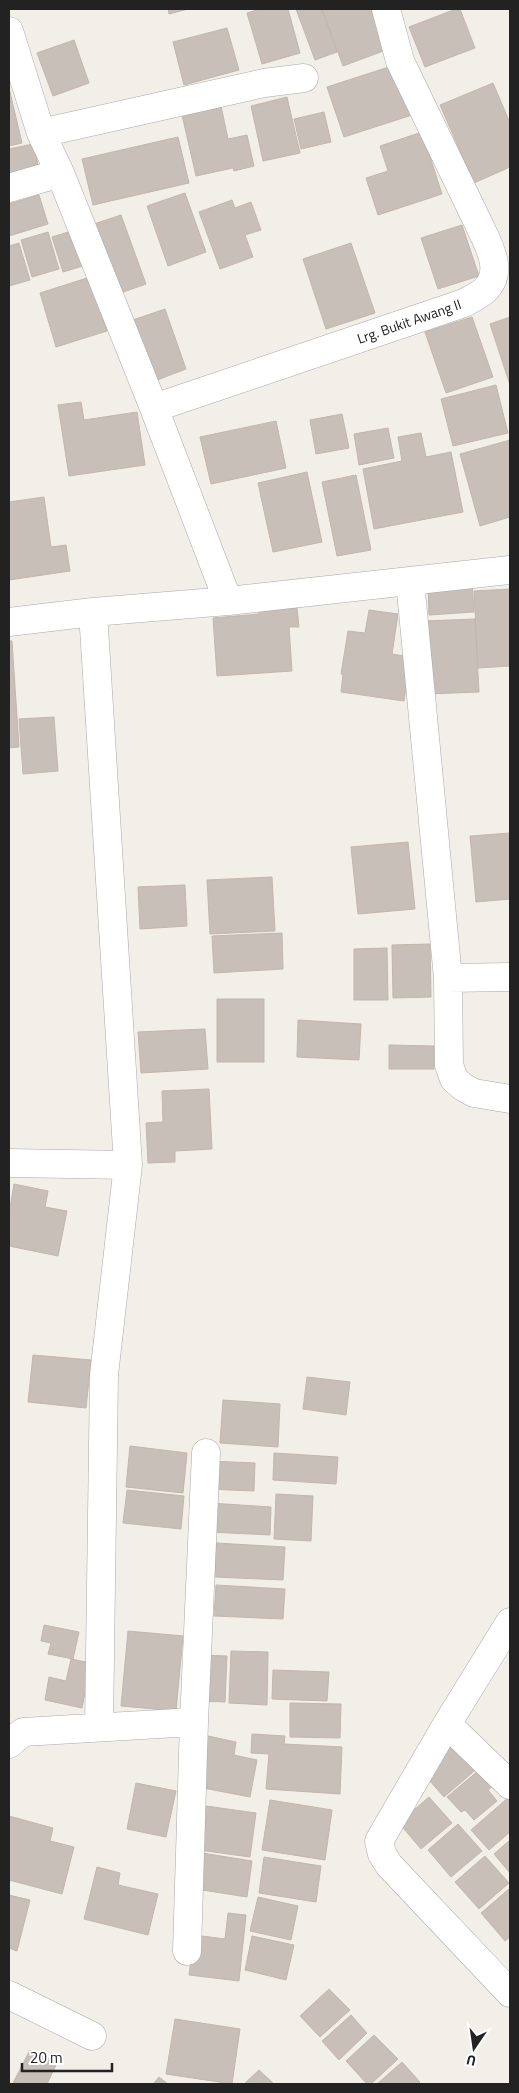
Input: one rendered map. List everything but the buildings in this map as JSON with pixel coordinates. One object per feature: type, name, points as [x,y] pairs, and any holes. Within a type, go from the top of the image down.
[{"type":"street","name":"Lrg. Bukit Awang II","points":[[154,408],[464,303],[487,289],[494,275],[494,260],[485,237],[400,61],[386,9]]},
{"type":"street","points":[[9,31],[41,133],[60,173],[154,408],[228,602]]},
{"type":"street","points":[[41,133],[264,82],[304,78]]},
{"type":"street","points":[[9,188],[60,173]]},
{"type":"street","points":[[9,622],[92,612],[228,602],[510,570]]},
{"type":"street","points":[[410,581],[448,978],[449,1065],[454,1079],[463,1087],[474,1093],[510,1099]]},
{"type":"street","points":[[92,612],[128,1165],[104,1375],[99,1728]]},
{"type":"street","points":[[448,978],[510,977]]},
{"type":"street","points":[[9,1163],[128,1165]]},
{"type":"street","points":[[187,1951],[194,1722],[206,1453]]},
{"type":"street","points":[[510,1622],[384,1830],[380,1841],[380,1849],[389,1865],[510,1994]]},
{"type":"street","points":[[9,1744],[23,1732],[194,1722]]},
{"type":"street","points":[[447,1724],[510,1785]]},
{"type":"street","points":[[9,1995],[92,2036]]}]
